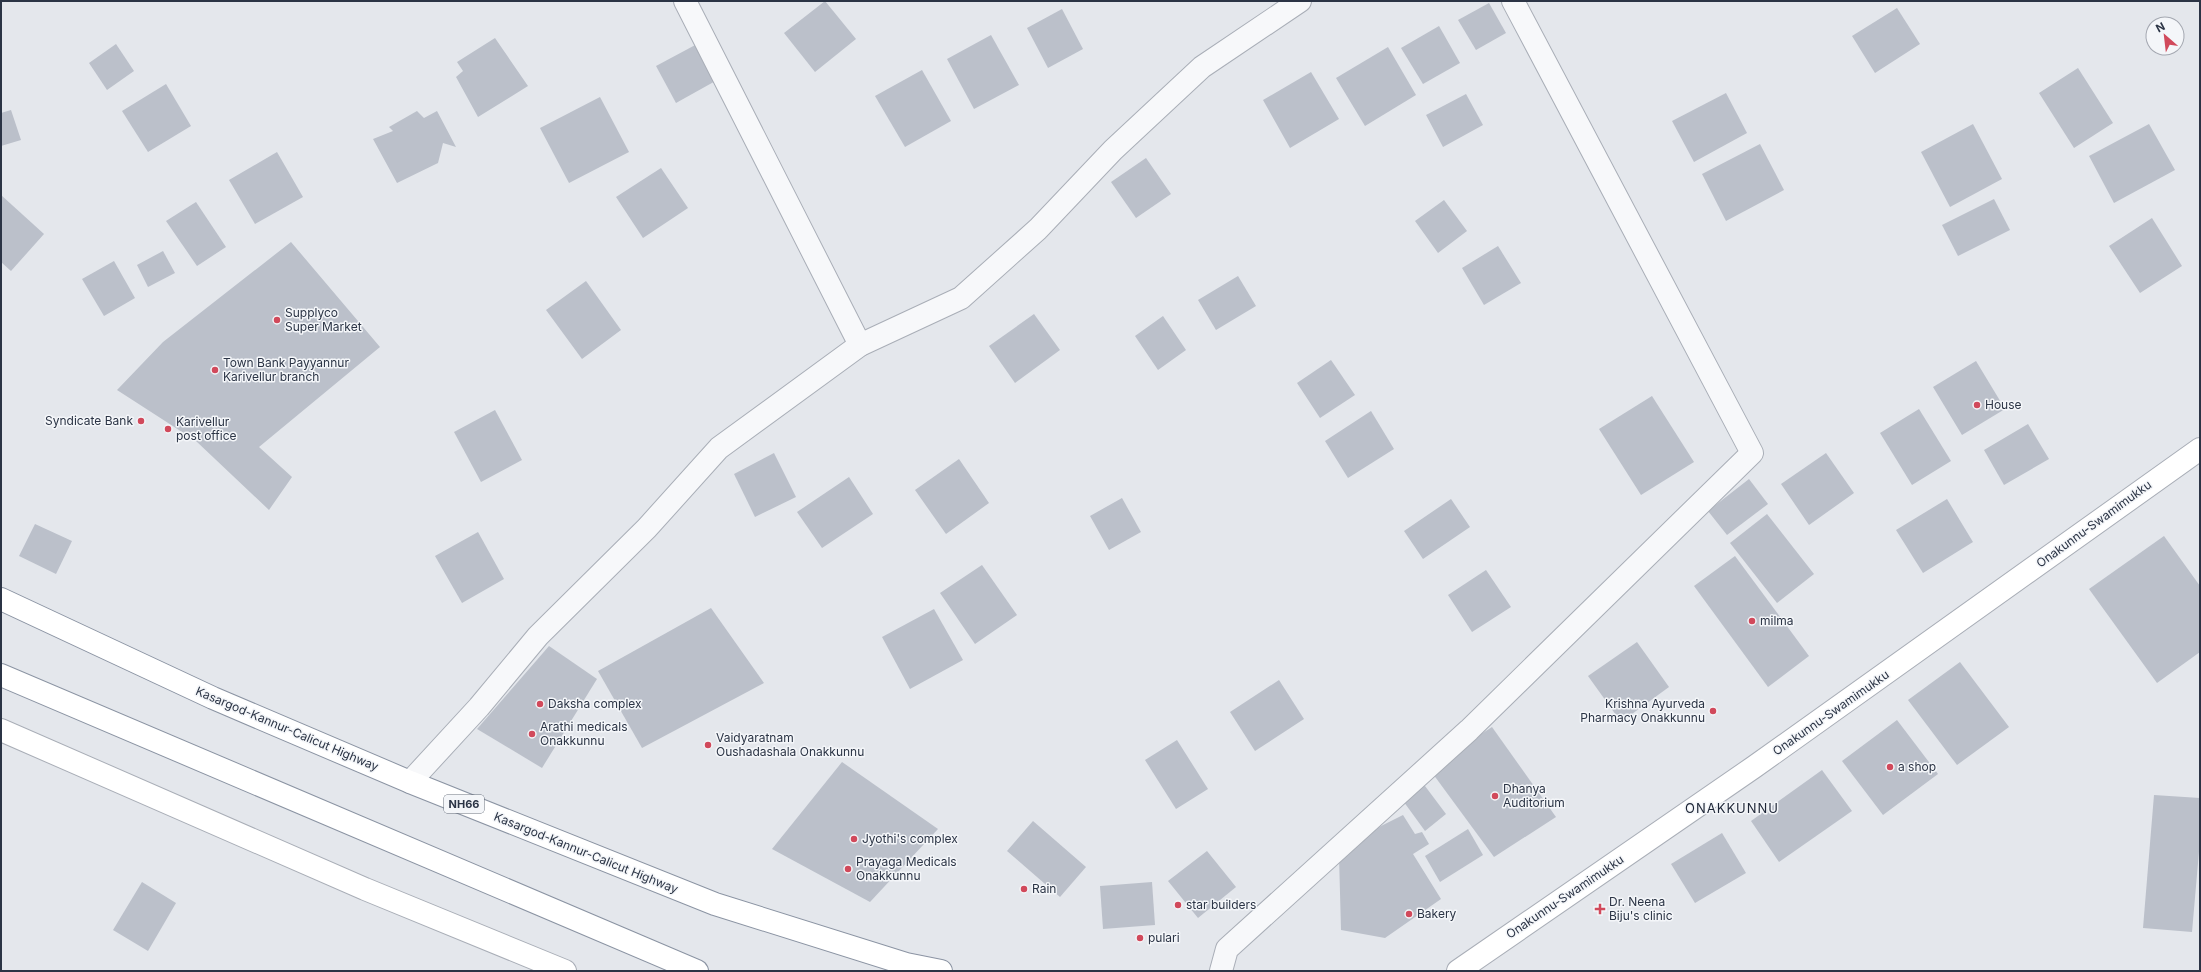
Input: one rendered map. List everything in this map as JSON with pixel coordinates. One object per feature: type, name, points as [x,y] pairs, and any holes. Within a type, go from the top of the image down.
[{"type":"main road","name":"Onakunnu-Swamimukku","points":[[1458,971],[1754,767],[2200,449]]},
{"type":"main road","name":"Kasargod-Kannur-Calicut Highway","points":[[1,599],[213,698],[410,782],[715,904],[906,964],[941,971]]},
{"type":"main road","points":[[1,675],[697,971]]},
{"type":"main road","points":[[1,730],[365,889],[564,971]]},
{"type":"street","points":[[684,1],[860,345]]},
{"type":"street","points":[[410,782],[479,707],[538,636],[647,528],[719,448],[860,345],[961,298],[1038,229],[1113,150],[1202,67],[1300,1]]},
{"type":"street","points":[[1221,971],[1227,949],[1469,730],[1752,452],[1513,1]]},
{"type":"building","points":[[825,1],[856,39],[815,72],[784,33]]},
{"type":"building","points":[[1489,3],[1506,33],[1476,50],[1458,20]]},
{"type":"building","points":[[1897,8],[1920,44],[1875,73],[1852,36]]},
{"type":"building","points":[[1062,9],[1083,49],[1048,68],[1027,28]]},
{"type":"building","points":[[1439,26],[1460,63],[1423,84],[1401,48]]},
{"type":"building","points":[[991,35],[1019,85],[974,109],[947,59]]},
{"type":"building","points":[[495,38],[528,86],[478,117],[456,77],[463,71],[457,62]]},
{"type":"building","points":[[699,43],[719,79],[676,103],[656,66]]},
{"type":"building","points":[[116,44],[134,71],[107,90],[89,63]]},
{"type":"building","points":[[1388,47],[1416,95],[1365,126],[1336,78]]},
{"type":"building","points":[[2078,68],[2113,123],[2074,148],[2039,93]]},
{"type":"building","points":[[922,70],[951,121],[905,147],[875,96]]},
{"type":"building","points":[[1311,72],[1339,119],[1290,148],[1263,100]]},
{"type":"building","points":[[166,84],[191,126],[148,152],[122,111]]},
{"type":"building","points":[[1726,93],[1747,133],[1694,162],[1672,121]]},
{"type":"building","points":[[1466,94],[1483,125],[1443,147],[1426,115]]},
{"type":"building","points":[[600,97],[629,152],[569,183],[540,128]]},
{"type":"building","points":[[11,110],[21,140],[1,146],[1,113]]},
{"type":"building","points":[[417,111],[424,118],[437,111],[456,147],[443,143],[438,163],[397,183],[373,139],[393,131],[389,127]]},
{"type":"building","points":[[1973,124],[2002,179],[1950,207],[1921,152]]},
{"type":"building","points":[[2149,124],[2175,170],[2114,203],[2089,156]]},
{"type":"building","points":[[1760,144],[1784,190],[1726,221],[1702,174]]},
{"type":"building","points":[[277,152],[303,197],[255,224],[229,180]]},
{"type":"building","points":[[1146,158],[1171,194],[1136,218],[1111,182]]},
{"type":"building","points":[[661,168],[688,208],[643,238],[616,197]]},
{"type":"building","points":[[1,195],[44,234],[11,271],[1,262]]},
{"type":"building","points":[[1994,199],[2010,230],[1958,256],[1942,225]]},
{"type":"building","points":[[1444,200],[1467,231],[1438,253],[1415,221]]},
{"type":"building","points":[[196,202],[226,247],[197,266],[166,221]]},
{"type":"building","points":[[2152,218],[2182,266],[2140,293],[2109,246]]},
{"type":"building","points":[[291,242],[380,347],[259,447],[292,477],[269,510],[196,441],[117,390],[163,342]]},
{"type":"building","points":[[1498,246],[1521,283],[1484,305],[1462,268]]},
{"type":"building","points":[[163,251],[175,273],[148,287],[137,265]]},
{"type":"building","points":[[114,261],[135,298],[104,316],[82,279]]},
{"type":"building","points":[[1238,276],[1256,306],[1216,330],[1198,300]]},
{"type":"building","points":[[586,281],[621,330],[582,359],[546,310]]},
{"type":"building","points":[[1034,314],[1060,350],[1015,383],[989,346]]},
{"type":"building","points":[[1163,316],[1186,350],[1158,370],[1135,336]]},
{"type":"building","points":[[1331,360],[1355,395],[1320,418],[1297,383]]},
{"type":"building","points":[[1976,361],[2005,409],[1962,435],[1933,387]]},
{"type":"building","points":[[1652,396],[1694,462],[1641,495],[1599,429]]},
{"type":"building","points":[[1919,409],[1951,461],[1912,485],[1880,433]]},
{"type":"building","points":[[495,410],[522,460],[481,482],[454,432]]},
{"type":"building","points":[[1371,411],[1394,449],[1348,478],[1325,441]]},
{"type":"building","points":[[2028,424],[2049,459],[2004,485],[1984,450]]},
{"type":"building","points":[[774,453],[796,497],[755,517],[734,474]]},
{"type":"building","points":[[1826,453],[1854,493],[1809,525],[1781,484]]},
{"type":"building","points":[[959,459],[989,503],[946,534],[915,490]]},
{"type":"building","points":[[849,477],[873,514],[822,548],[797,512]]},
{"type":"building","points":[[1749,479],[1768,504],[1727,535],[1708,511]]},
{"type":"building","points":[[1122,498],[1141,532],[1109,550],[1090,516]]},
{"type":"building","points":[[1451,499],[1470,527],[1423,559],[1404,531]]},
{"type":"building","points":[[1947,499],[1973,542],[1923,573],[1896,530]]},
{"type":"building","points":[[1767,514],[1814,574],[1777,603],[1730,543]]},
{"type":"building","points":[[35,524],[72,541],[56,574],[19,556]]},
{"type":"building","points":[[478,532],[504,579],[462,603],[435,556]]},
{"type":"building","points":[[2164,536],[2200,586],[2200,652],[2157,683],[2089,589]]},
{"type":"building","name":"milma","points":[[1735,556],[1809,656],[1768,687],[1694,586]]},
{"type":"building","points":[[982,565],[1017,615],[975,644],[940,593]]},
{"type":"building","points":[[1486,570],[1511,607],[1472,632],[1448,595]]},
{"type":"building","points":[[711,608],[764,683],[642,748],[598,671]]},
{"type":"building","points":[[934,609],[963,660],[910,689],[882,637]]},
{"type":"building","points":[[1637,642],[1669,687],[1621,722],[1588,676]]},
{"type":"building","name":"Daksha complex","points":[[549,646],[597,679],[542,768],[477,729]]},
{"type":"building","points":[[1960,662],[2009,727],[1957,765],[1908,700]]},
{"type":"building","points":[[1279,680],[1304,719],[1255,751],[1230,712]]},
{"type":"building","name":"a shop","points":[[1897,720],[1938,774],[1883,815],[1842,761]]},
{"type":"building","name":"Dhanya Auditorium","points":[[1492,727],[1556,817],[1494,857],[1433,774],[1455,751]]},
{"type":"building","points":[[1177,740],[1208,789],[1176,809],[1145,760]]},
{"type":"building","name":"Jyothi's complex","points":[[842,762],[938,829],[870,902],[772,849]]},
{"type":"building","points":[[1822,770],[1852,811],[1779,862],[1751,821]]},
{"type":"building","points":[[1422,782],[1446,814],[1425,831],[1401,798]]},
{"type":"building","points":[[2154,795],[2200,798],[2200,840],[2192,932],[2143,928]]},
{"type":"building","points":[[1403,815],[1415,834],[1422,832],[1429,844],[1413,854],[1441,899],[1385,938],[1341,930],[1339,856],[1381,826]]},
{"type":"building","points":[[1033,821],[1086,867],[1060,897],[1007,851]]},
{"type":"building","points":[[1468,829],[1483,855],[1440,882],[1425,856]]},
{"type":"building","points":[[1722,833],[1746,873],[1695,903],[1671,864]]},
{"type":"building","points":[[1207,851],[1236,887],[1198,918],[1168,881]]},
{"type":"building","points":[[142,882],[176,903],[148,951],[113,930]]},
{"type":"building","points":[[1152,882],[1155,925],[1103,929],[1100,886]]},
{"type":"place","name":"Supplyco Super Market","points":[[277,320]]},
{"type":"place","name":"Town Bank Payyannur Karivellur branch","points":[[215,370]]},
{"type":"place","name":"House","points":[[1977,405]]},
{"type":"place","name":"Syndicate Bank","points":[[141,421]]},
{"type":"place","name":"Karivellur post office","points":[[168,429]]},
{"type":"place","name":"milma","points":[[1752,621]]},
{"type":"place","name":"Daksha complex","points":[[540,704]]},
{"type":"place","name":"Krishna Ayurveda Pharmacy Onakkunnu","points":[[1713,711]]},
{"type":"place","name":"Arathi medicals Onakkunnu","points":[[532,734]]},
{"type":"place","name":"Vaidyaratnam Oushadashala Onakkunnu","points":[[708,745]]},
{"type":"place","name":"a shop","points":[[1890,767]]},
{"type":"place","name":"Dhanya Auditorium","points":[[1495,796]]},
{"type":"place","name":"Jyothi's complex","points":[[854,839]]},
{"type":"place","name":"Prayaga Medicals Onakkunnu","points":[[848,869]]},
{"type":"place","name":"Rain","points":[[1024,889]]},
{"type":"place","name":"star builders","points":[[1178,905]]},
{"type":"place","name":"Dr. Neena Biju's clinic","points":[[1600,909]]},
{"type":"place","name":"Bakery","points":[[1409,914]]},
{"type":"place","name":"pulari","points":[[1140,938]]},
{"type":"district","name":"ONAKKUNNU","points":[[1732,808]]}]
